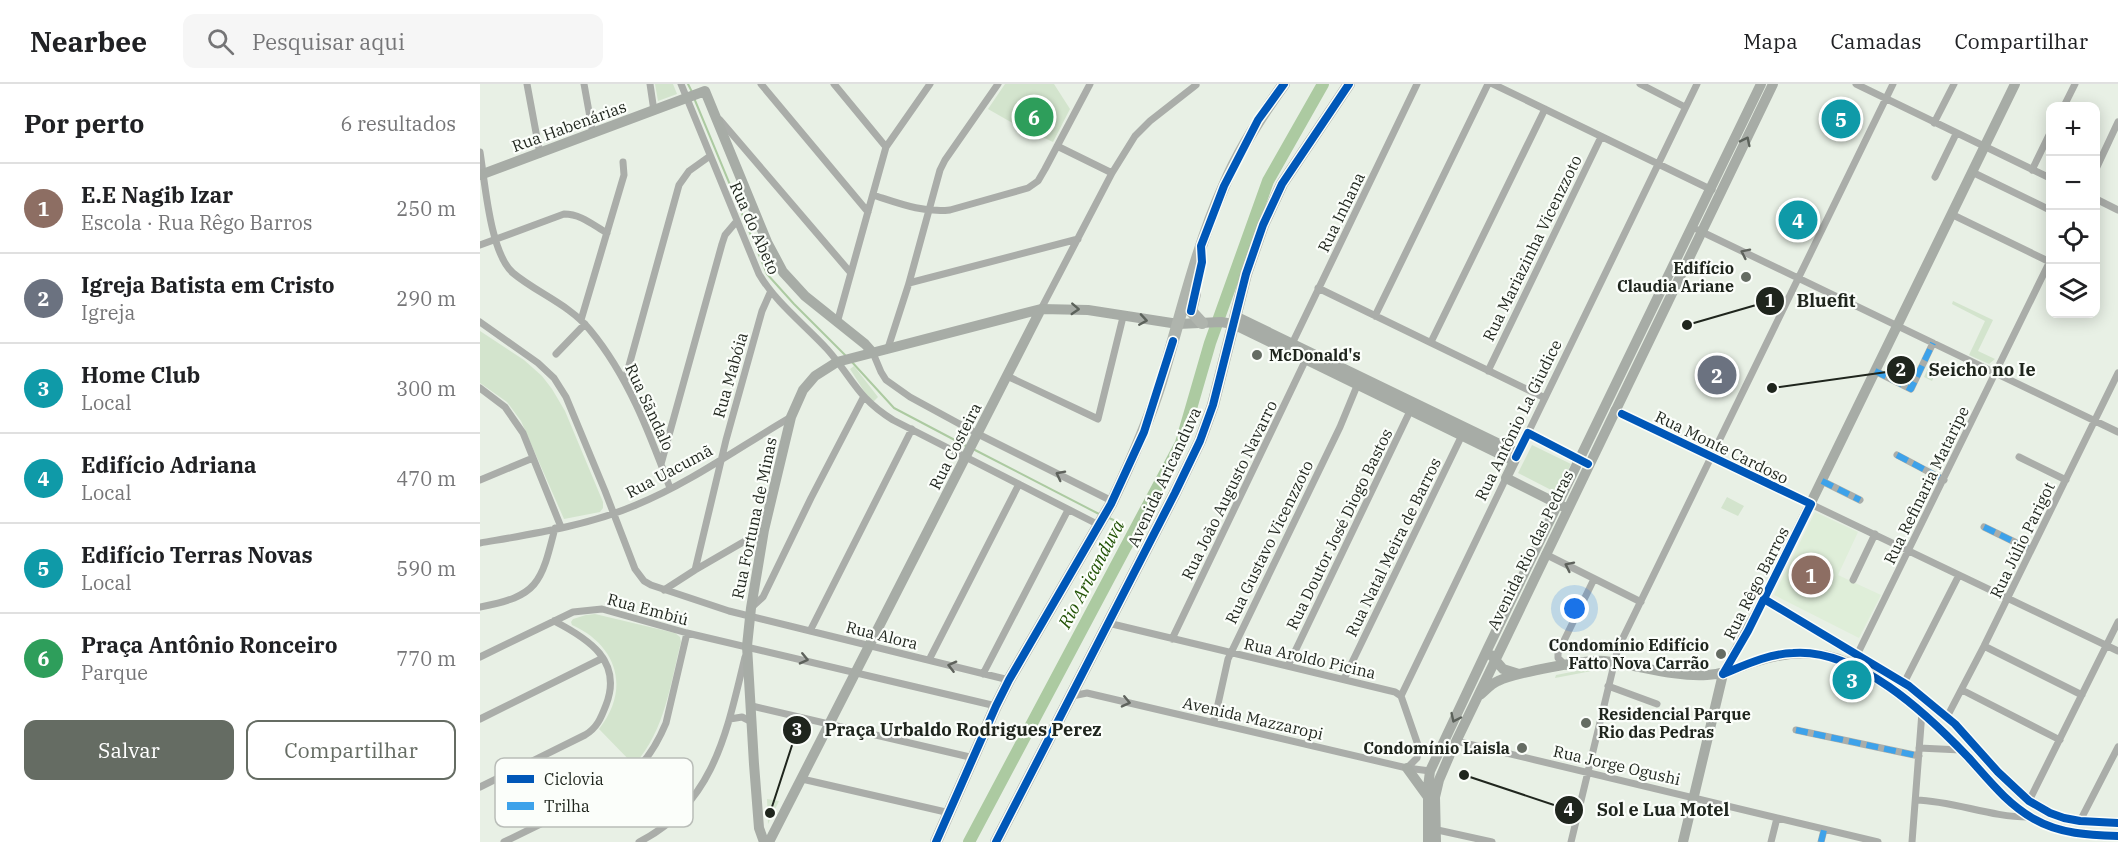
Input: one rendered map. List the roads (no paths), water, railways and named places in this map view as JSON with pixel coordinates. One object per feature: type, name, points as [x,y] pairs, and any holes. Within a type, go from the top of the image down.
[{"type":"highway","points":[[1190,321],[1201,246],[1224,186],[1258,120],[1284,84]]},
{"type":"highway","name":"Avenida Aricanduva","points":[[996,842],[1200,441],[1213,405],[1229,321],[1263,225],[1282,184],[1349,84]]},
{"type":"highway","points":[[936,842],[1009,680],[1112,503],[1144,432],[1190,321],[1202,262],[1201,246]]},
{"type":"street","points":[[527,84],[540,154]]},
{"type":"street","points":[[584,84],[593,134]]},
{"type":"street","points":[[650,84],[654,111]]},
{"type":"street","name":"Rua do Abeto","points":[[681,84],[750,256],[770,293],[841,361],[863,398],[883,414],[969,453],[1019,484],[1100,524]]},
{"type":"street","points":[[761,84],[868,212]]},
{"type":"street","points":[[834,84],[886,147]]},
{"type":"street","points":[[888,348],[909,283],[940,170],[998,84]]},
{"type":"street","points":[[873,195],[928,211],[950,210],[1028,188],[1038,181],[1090,84]]},
{"type":"street","name":"Rua Inhana","points":[[1290,347],[1418,84]]},
{"type":"street","points":[[1376,316],[1490,84],[1716,191]]},
{"type":"street","points":[[1640,84],[1685,107]]},
{"type":"street","name":"Rua Antônio La Giudice","points":[[1401,696],[1697,84]]},
{"type":"street","name":"Avenida Rio das Pedras","points":[[1716,191],[1761,84]]},
{"type":"street","name":"Avenida Rio das Pedras","points":[[1436,842],[1428,797],[1430,771],[1488,648],[1563,507],[1697,229],[1773,84]]},
{"type":"street","points":[[1856,84],[2046,176]]},
{"type":"street","points":[[1571,842],[1618,648],[1893,84]]},
{"type":"street","points":[[1935,123],[1954,84]]},
{"type":"street","name":"Rua Rêgo Barros","points":[[1683,842],[1723,674],[1764,599],[2015,84]]},
{"type":"street","points":[[2066,102],[2075,84]]},
{"type":"street","name":"Rua Costeira","points":[[769,842],[1112,173],[1135,136],[1150,121],[1196,85]]},
{"type":"street","points":[[837,323],[886,147],[926,86]]},
{"type":"street","points":[[703,89],[767,242],[783,272],[799,291],[865,344],[873,353],[886,380],[976,437],[1112,503]]},
{"type":"street","name":"Rua Habenárias","points":[[482,174],[654,111],[703,89]]},
{"type":"street","points":[[1431,342],[1545,109]]},
{"type":"street","points":[[714,113],[850,272]]},
{"type":"street","points":[[2100,162],[2115,135],[2118,122]]},
{"type":"street","points":[[1935,177],[1956,134]]},
{"type":"street","name":"Rua Mariazinha Vicenzzoto","points":[[1488,370],[1601,137]]},
{"type":"street","points":[[2032,170],[2046,141]]},
{"type":"street","points":[[1057,146],[1112,173]]},
{"type":"street","name":"Rua Sãndalo","points":[[480,152],[495,239],[501,256],[513,273],[583,322],[625,380],[670,488]]},
{"type":"street","points":[[736,167],[740,158],[749,154]]},
{"type":"street","points":[[625,380],[679,185],[689,171],[710,156]]},
{"type":"street","points":[[556,354],[583,322],[624,175],[622,162]]},
{"type":"street","points":[[1971,172],[2046,208]]},
{"type":"street","points":[[2100,201],[2118,210]]},
{"type":"street","points":[[480,245],[564,214],[573,214],[607,233]]},
{"type":"street","points":[[1951,214],[2046,260]]},
{"type":"street","points":[[661,464],[722,243],[725,235],[736,222]]},
{"type":"street","points":[[1697,229],[2118,432]]},
{"type":"street","points":[[909,283],[1078,239]]},
{"type":"street","name":"Rua Refinaria Mataripe","points":[[1857,655],[2049,264]]},
{"type":"street","points":[[1318,288],[1545,398]]},
{"type":"street","name":"Rua Mabóia","points":[[695,570],[721,459],[762,310],[770,293]]},
{"type":"street","name":"Rua Fortuna de Minas","points":[[764,842],[759,828],[754,764],[747,646],[750,612],[764,530],[791,417],[803,390],[815,376],[841,361],[1041,309],[1088,310],[1123,317],[1229,321]]},
{"type":"street","points":[[1007,376],[1096,419],[1099,417],[1123,317]]},
{"type":"street","points":[[1229,321],[1308,355],[1516,457]]},
{"type":"street","name":"Rua Alora","points":[[480,322],[538,363],[554,378],[566,397],[638,574],[644,580],[664,590],[750,612],[810,631],[1009,680]]},
{"type":"street","points":[[1875,371],[1911,389],[1933,343]]},
{"type":"street","name":"Rua João Augusto Navarro","points":[[1172,639],[1308,355]]},
{"type":"street","name":"Rua Júlio Parigot","points":[[1947,717],[2118,373]]},
{"type":"street","name":"Rua Gustavo Vicenzzoto","points":[[1214,722],[1231,653],[1340,427],[1359,381]]},
{"type":"street","points":[[480,388],[505,407],[523,433],[558,528],[549,554],[529,592],[512,600],[480,607]]},
{"type":"street","points":[[750,612],[764,597],[863,398]]},
{"type":"street","name":"Rua Doutor José Diogo Bastos","points":[[1288,666],[1412,407]]},
{"type":"street","name":"Rua Monte Cardoso","points":[[1610,408],[2118,651]]},
{"type":"street","name":"Rua Uacumã","points":[[480,543],[558,528],[635,506],[791,417]]},
{"type":"street","points":[[810,631],[912,429]]},
{"type":"street","name":"Rua Natal Meira de Barros","points":[[1344,679],[1463,431]]},
{"type":"street","points":[[1528,433],[1584,462]]},
{"type":"street","points":[[1897,456],[1944,480]]},
{"type":"street","points":[[2019,457],[2066,480]]},
{"type":"street","points":[[480,480],[533,458]]},
{"type":"street","points":[[1506,478],[1563,507]]},
{"type":"street","points":[[1821,482],[1860,500]]},
{"type":"street","points":[[929,660],[1019,484]]},
{"type":"street","name":"Avenida Rio das Pedras","points":[[1428,842],[1432,828],[1435,797],[1444,767],[1545,554],[1563,507]]},
{"type":"street","points":[[983,674],[1068,510]]},
{"type":"street","points":[[1984,527],[2031,550]]},
{"type":"street","points":[[664,590],[764,530]]},
{"type":"street","points":[[1853,580],[1875,534]]},
{"type":"street","points":[[1545,554],[1641,602]]},
{"type":"street","points":[[1904,683],[1959,575]]},
{"type":"street","points":[[1566,666],[1558,658],[1561,644],[1594,579]]},
{"type":"street","points":[[1764,599],[1904,683],[1947,717],[1998,772],[2029,801],[2049,813],[2080,821],[2118,822]]},
{"type":"street","name":"Rua Embiú","points":[[480,657],[554,621],[583,610],[602,609],[687,633],[996,706]]},
{"type":"street","points":[[538,758],[592,731],[602,716],[611,692],[611,681],[603,658],[588,639],[554,621]]},
{"type":"street","points":[[2029,801],[2118,622]]},
{"type":"street","name":"Rua Aroldo Picina","points":[[1108,623],[1344,679],[1395,692],[1401,696]]},
{"type":"street","points":[[647,758],[666,723],[687,633]]},
{"type":"street","points":[[693,798],[700,790],[718,756],[730,719],[747,646]]},
{"type":"street","points":[[1984,646],[2082,695]]},
{"type":"street","points":[[1488,648],[1494,660],[1503,669],[1519,674]]},
{"type":"street","points":[[1474,702],[1498,681],[1519,674],[1594,660],[1683,676],[1723,674],[1778,655],[1822,654],[1850,664],[1897,693],[1922,712],[2010,802],[2031,817],[2056,829],[2118,836]]},
{"type":"street","points":[[480,719],[603,658]]},
{"type":"street","points":[[1608,686],[1657,704]]},
{"type":"street","points":[[1962,690],[2060,740]]},
{"type":"street","name":"Avenida Mazzaropi","points":[[1070,697],[1087,693],[1407,768],[1430,771]]},
{"type":"street","points":[[1401,696],[1419,748],[1418,758],[1407,768],[1428,797]]},
{"type":"street","points":[[752,706],[974,758]]},
{"type":"street","points":[[1912,842],[1922,712]]},
{"type":"street","points":[[730,719],[742,717],[753,722]]},
{"type":"street","points":[[1796,730],[1919,752],[1961,750]]},
{"type":"street","points":[[1839,748],[1841,739]]},
{"type":"street","name":"Rua Jorge Ogushi","points":[[1456,741],[1878,842]]},
{"type":"street","points":[[2080,821],[2118,747]]},
{"type":"street","points":[[1430,771],[1444,767]]},
{"type":"street","points":[[802,779],[950,813]]},
{"type":"street","points":[[480,787],[495,780]]},
{"type":"street","points":[[1916,800],[1939,801],[2002,816],[2031,817]]},
{"type":"street","points":[[2002,816],[2010,802]]},
{"type":"street","points":[[1771,842],[1777,818]]},
{"type":"street","points":[[504,842],[535,827]]},
{"type":"street","points":[[639,842],[661,827]]},
{"type":"street","points":[[1432,828],[1492,842]]},
{"type":"street","points":[[1821,842],[1824,830]]},
{"type":"waterway","points":[[688,84],[692,92]]},
{"type":"waterway","name":"Rio Aricanduva","points":[[969,842],[1181,443],[1210,343],[1268,181],[1323,84]]},
{"type":"waterway","points":[[694,98],[767,274],[847,357]]},
{"type":"waterway","points":[[851,361],[894,408],[968,447]]},
{"type":"waterway","points":[[973,449],[1099,514]]},
{"type":"waterway","points":[[1107,517],[1122,524]]},
{"type":"place","name":"Praça Antônio Ronceiro","points":[[1034,117]]},
{"type":"place","name":"Edifício Terras Novas","points":[[1841,119]]},
{"type":"place","name":"Edifício Adriana","points":[[1798,220]]},
{"type":"place","name":"Edifício Claudia Ariane","points":[[1746,277]]},
{"type":"place","name":"Bluefit","points":[[1687,325]]},
{"type":"place","name":"McDonald's","points":[[1257,355]]},
{"type":"place","name":"Igreja Batista em Cristo","points":[[1717,375]]},
{"type":"place","name":"Seicho no Ie","points":[[1772,388]]},
{"type":"place","name":"E.E Nagib Izar","points":[[1811,575]]},
{"type":"place","name":"Condomínio Edifício Fatto Nova Carrão","points":[[1721,654]]},
{"type":"place","name":"Home Club","points":[[1852,680]]},
{"type":"place","name":"Residencial Parque Rio das Pedras","points":[[1586,723]]},
{"type":"place","name":"Condomínio Laisla","points":[[1522,748]]},
{"type":"place","name":"Sol e Lua Motel","points":[[1464,775]]},
{"type":"place","name":"Praça Urbaldo Rodrigues Perez","points":[[770,813]]}]
